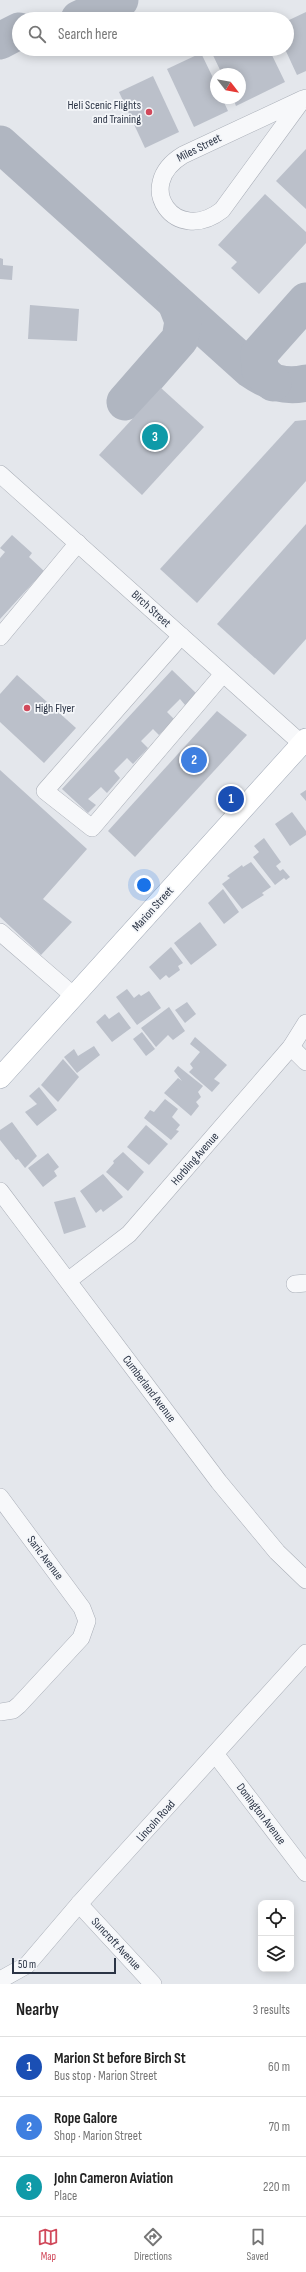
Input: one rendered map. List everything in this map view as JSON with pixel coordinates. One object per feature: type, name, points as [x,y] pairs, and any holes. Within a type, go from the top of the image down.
[{"type":"main road","name":"Marion Street","points":[[0,1078],[304,742]]},
{"type":"street","name":"Miles Street","points":[[305,98],[222,210],[202,222],[184,221],[170,213],[160,195],[160,183],[165,170],[174,161],[305,98]]},
{"type":"street","name":"Birch Street","points":[[0,474],[223,674],[304,742]]},
{"type":"street","points":[[0,637],[78,543]]},
{"type":"street","points":[[181,636],[45,791],[92,828],[223,674]]},
{"type":"street","points":[[0,932],[74,996]]},
{"type":"street","name":"Horbling Avenue","points":[[69,1280],[129,1234],[291,1047],[306,1023]]},
{"type":"street","points":[[291,1047],[306,1062]]},
{"type":"street","name":"Cumberland Avenue","points":[[0,1191],[69,1280],[219,1482],[276,1552],[306,1580]]},
{"type":"street","name":"Saric Avenue","points":[[0,1497],[82,1608],[94,1621],[81,1638],[19,1705],[13,1710],[0,1712]]},
{"type":"street","name":"Lincoln Road","points":[[0,1980],[27,1965],[79,1904],[306,1653]]},
{"type":"street","name":"Donington Avenue","points":[[216,1754],[306,1873]]},
{"type":"street","name":"Suncroft Avenue","points":[[79,1904],[154,1984]]},
{"type":"building","points":[[306,12],[306,71],[297,75],[288,56],[294,56],[294,18]]},
{"type":"building","points":[[195,56],[202,56],[210,72],[210,104],[225,104],[228,111],[194,127],[167,69]]},
{"type":"building","points":[[213,56],[272,56],[285,82],[246,101],[246,68],[219,68]]},
{"type":"building","name":"Heli Scenic Flights and Training","points":[[153,76],[179,132],[145,148],[119,92]]},
{"type":"building","points":[[306,149],[306,209],[276,181]]},
{"type":"building","points":[[265,194],[306,232],[306,243],[259,294],[231,268],[237,262],[218,245]]},
{"type":"building","points":[[0,258],[3,259],[3,265],[13,266],[12,280],[0,279]]},
{"type":"building","points":[[30,305],[79,309],[77,341],[28,339]]},
{"type":"building","points":[[161,388],[204,427],[142,495],[99,455]]},
{"type":"building","points":[[306,420],[306,481],[197,603],[160,569],[295,421]]},
{"type":"building","points":[[306,524],[306,639],[274,675],[217,624]]},
{"type":"building","points":[[12,535],[32,553],[29,557],[44,571],[0,619],[0,558],[5,552],[0,548]]},
{"type":"building","points":[[172,670],[196,693],[185,705],[180,699],[167,712],[174,719],[159,735],[153,729],[141,741],[148,748],[133,764],[127,758],[114,771],[120,778],[107,793],[101,787],[88,799],[96,805],[88,813],[62,789]]},
{"type":"building","name":"High Flyer","points":[[17,675],[76,728],[44,763],[0,722],[0,694]]},
{"type":"building","points":[[217,711],[247,735],[135,857],[108,831]]},
{"type":"building","points":[[0,770],[87,849],[43,899],[72,922],[41,955],[0,917]]},
{"type":"building","points":[[306,790],[306,801],[300,794]]},
{"type":"building","points":[[292,812],[306,831],[306,835],[290,846],[275,824]]},
{"type":"building","points":[[264,838],[281,862],[276,866],[280,871],[283,869],[290,877],[286,880],[284,878],[275,885],[253,857],[259,852],[254,846]]},
{"type":"building","points":[[251,862],[271,887],[262,893],[264,895],[242,909],[222,884],[230,878],[227,876],[242,865],[243,867]]},
{"type":"building","points":[[223,889],[239,912],[224,924],[208,903]]},
{"type":"building","points":[[200,922],[217,945],[191,965],[174,943]]},
{"type":"building","points":[[171,947],[183,963],[178,966],[180,970],[169,978],[166,975],[160,980],[149,967]]},
{"type":"building","points":[[127,989],[134,998],[139,994],[141,996],[149,991],[161,1008],[137,1025],[116,997]]},
{"type":"building","points":[[187,1002],[196,1014],[185,1023],[175,1010]]},
{"type":"building","points":[[169,1007],[185,1031],[173,1040],[168,1035],[156,1047],[141,1028]]},
{"type":"building","points":[[119,1012],[131,1028],[112,1042],[96,1022],[105,1014],[109,1019]]},
{"type":"building","points":[[142,1032],[155,1049],[146,1056],[133,1039]]},
{"type":"building","points":[[195,1037],[227,1065],[214,1079],[220,1083],[212,1092],[189,1072],[193,1068],[190,1064],[200,1052],[190,1044]]},
{"type":"building","points":[[94,1046],[100,1055],[77,1073],[64,1057],[74,1049],[78,1056]]},
{"type":"building","points":[[63,1059],[79,1077],[58,1102],[41,1085]]},
{"type":"building","points":[[178,1066],[203,1086],[198,1092],[201,1097],[196,1102],[199,1106],[191,1116],[164,1093],[178,1078],[182,1081],[174,1071]]},
{"type":"building","points":[[39,1087],[57,1110],[37,1126],[25,1112],[37,1104],[29,1096]]},
{"type":"building","points":[[165,1099],[178,1109],[172,1117],[180,1125],[176,1130],[179,1131],[171,1140],[144,1118],[150,1110],[154,1112]]},
{"type":"building","points":[[12,1122],[37,1156],[25,1168],[18,1159],[16,1160],[0,1140],[0,1130]]},
{"type":"building","points":[[146,1125],[168,1144],[149,1165],[127,1147]]},
{"type":"building","points":[[123,1152],[144,1172],[128,1191],[106,1172],[114,1163],[113,1161]]},
{"type":"building","points":[[48,1153],[59,1167],[54,1171],[57,1176],[43,1187],[28,1168]]},
{"type":"building","points":[[103,1174],[123,1197],[103,1212],[101,1209],[96,1213],[80,1191]]},
{"type":"building","points":[[75,1197],[86,1227],[64,1234],[54,1202]]},
{"type":"taxiway","points":[[94,12],[120,0]]},
{"type":"taxiway","points":[[0,41],[12,35]]},
{"type":"taxiway","points":[[0,144],[251,370],[264,378],[277,383],[291,385],[306,383]]},
{"type":"taxiway","points":[[273,383],[260,370],[259,354],[306,301]]},
{"type":"taxiway","points":[[125,402],[180,339],[183,321],[176,303]]},
{"type":"place","name":"Heli Scenic Flights and Training","points":[[149,112]]},
{"type":"place","name":"John Cameron Aviation","points":[[155,437]]},
{"type":"place","name":"High Flyer","points":[[27,708]]},
{"type":"place","name":"Rope Galore","points":[[194,760]]},
{"type":"place","name":"Marion St before Birch St","points":[[231,799]]}]
